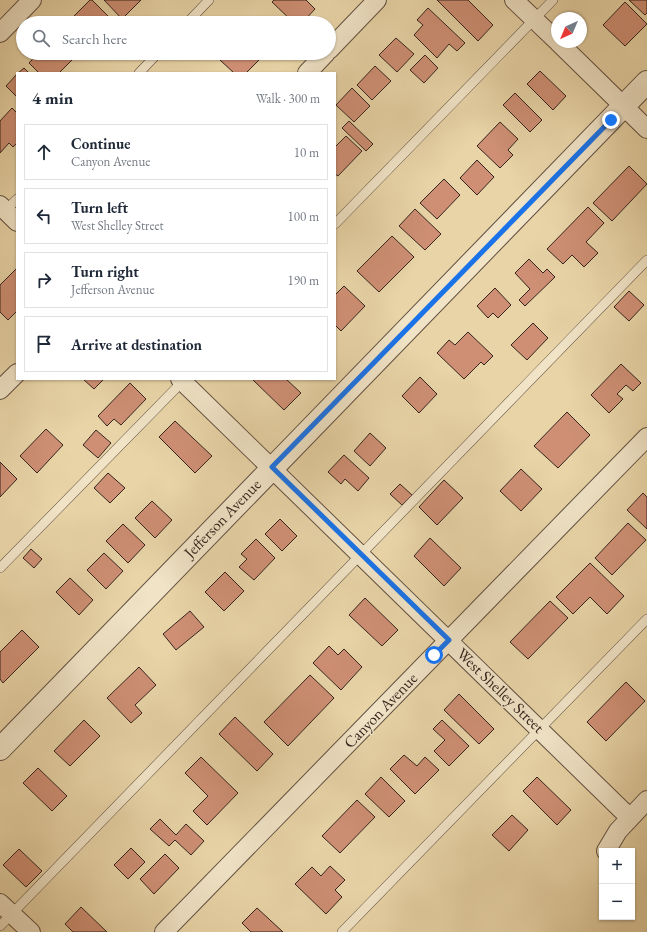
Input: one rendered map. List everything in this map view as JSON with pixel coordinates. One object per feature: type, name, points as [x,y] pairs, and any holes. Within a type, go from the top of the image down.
[{"type":"street","points":[[0,32],[32,0]]},
{"type":"street","points":[[336,43],[377,0]]},
{"type":"street","points":[[514,0],[551,36]]},
{"type":"street","points":[[563,48],[647,129]]},
{"type":"street","points":[[307,72],[319,60]]},
{"type":"street","name":"Jefferson Avenue","points":[[0,749],[647,82]]},
{"type":"street","points":[[0,390],[16,374]]},
{"type":"street","name":"West Shelley Street","points":[[182,380],[540,728],[630,818]]},
{"type":"street","name":"Canyon Avenue","points":[[164,932],[647,437]]},
{"type":"street","points":[[608,848],[618,831],[647,800]]},
{"type":"street","points":[[4,914],[31,932]]},
{"type":"lane","points":[[194,16],[209,0]]},
{"type":"lane","points":[[336,223],[553,0]]},
{"type":"lane","points":[[140,72],[151,60]]},
{"type":"lane","points":[[4,914],[361,555],[647,260]]},
{"type":"lane","points":[[0,568],[182,380]]},
{"type":"lane","points":[[342,932],[647,619]]},
{"type":"building","points":[[90,0],[92,0],[108,16],[74,16]]},
{"type":"building","points":[[104,0],[141,0],[125,16],[119,16]]},
{"type":"building","points":[[274,0],[306,0],[315,9],[308,16],[287,16],[272,2]]},
{"type":"building","points":[[437,0],[468,0],[493,25],[478,41]]},
{"type":"building","points":[[629,0],[647,0],[647,13],[645,15]]},
{"type":"building","points":[[625,2],[647,24],[625,46],[603,25]]},
{"type":"building","points":[[428,8],[465,43],[457,51],[449,44],[437,58],[414,35],[423,25],[417,20]]},
{"type":"building","points":[[396,38],[414,54],[397,72],[379,55]]},
{"type":"building","points":[[425,55],[438,68],[424,83],[410,70]]},
{"type":"building","points":[[32,60],[72,60],[60,72],[38,72],[29,63]]},
{"type":"building","points":[[220,60],[259,60],[247,72],[233,72]]},
{"type":"building","points":[[375,66],[391,81],[372,100],[357,85]]},
{"type":"building","points":[[24,68],[28,72],[19,72]]},
{"type":"building","points":[[540,71],[566,96],[553,110],[527,84]]},
{"type":"building","points":[[16,75],[16,96],[6,86]]},
{"type":"building","points":[[352,88],[370,106],[354,122],[336,105]]},
{"type":"building","points":[[515,93],[542,120],[530,132],[503,105]]},
{"type":"building","points":[[12,108],[16,112],[16,144],[13,147],[9,143],[0,153],[0,121]]},
{"type":"building","points":[[349,121],[373,144],[366,151],[342,128]]},
{"type":"building","points":[[500,122],[518,139],[508,150],[513,155],[500,168],[477,146]]},
{"type":"building","points":[[346,136],[362,151],[338,176],[336,175],[336,146]]},
{"type":"building","points":[[477,160],[494,177],[477,195],[460,178]]},
{"type":"building","points":[[629,166],[647,184],[612,221],[593,203]]},
{"type":"building","points":[[444,179],[460,195],[437,219],[420,203]]},
{"type":"building","points":[[588,207],[604,223],[586,242],[598,253],[584,267],[572,255],[563,264],[547,249]]},
{"type":"building","points":[[415,209],[441,234],[425,250],[399,226]]},
{"type":"building","points":[[392,236],[414,257],[379,292],[357,271]]},
{"type":"building","points":[[529,259],[543,273],[547,269],[555,277],[525,306],[519,300],[530,289],[515,273]]},
{"type":"building","points":[[16,269],[16,312],[8,320],[0,312],[0,285]]},
{"type":"building","points":[[344,286],[365,306],[341,331],[336,326],[336,294]]},
{"type":"building","points":[[495,288],[511,305],[498,318],[493,313],[488,318],[477,306]]},
{"type":"building","points":[[629,291],[644,305],[629,321],[614,307]]},
{"type":"building","points":[[533,323],[548,338],[527,360],[511,345]]},
{"type":"building","points":[[468,332],[493,356],[484,365],[481,362],[464,379],[437,353],[449,340],[455,345]]},
{"type":"building","points":[[621,364],[641,383],[633,391],[626,385],[617,394],[623,399],[609,413],[591,395]]},
{"type":"building","points":[[420,377],[437,394],[419,413],[402,396]]},
{"type":"building","points":[[84,380],[103,380],[94,389]]},
{"type":"building","points":[[253,380],[287,380],[301,393],[284,410]]},
{"type":"building","points":[[130,383],[146,399],[121,425],[114,419],[107,426],[98,416]]},
{"type":"building","points":[[567,412],[590,435],[558,468],[534,446]]},
{"type":"building","points":[[175,421],[212,456],[195,473],[159,437]]},
{"type":"building","points":[[46,429],[63,445],[37,473],[20,456]]},
{"type":"building","points":[[96,430],[111,443],[98,458],[83,445]]},
{"type":"building","points":[[370,433],[386,448],[370,466],[354,451]]},
{"type":"building","points":[[344,455],[369,478],[358,491],[345,479],[341,484],[328,472]]},
{"type":"building","points":[[0,462],[17,479],[0,497]]},
{"type":"building","points":[[521,469],[542,489],[521,511],[500,491]]},
{"type":"building","points":[[108,473],[125,488],[110,503],[94,488]]},
{"type":"building","points":[[444,480],[463,498],[437,525],[419,507]]},
{"type":"building","points":[[400,484],[412,495],[402,505],[390,494]]},
{"type":"building","points":[[643,493],[647,497],[647,529],[627,510]]},
{"type":"building","points":[[152,501],[172,520],[155,538],[135,518]]},
{"type":"building","points":[[280,519],[297,536],[282,551],[265,534]]},
{"type":"building","points":[[628,523],[646,540],[612,575],[595,558]]},
{"type":"building","points":[[123,524],[145,545],[128,563],[106,541]]},
{"type":"building","points":[[430,538],[461,568],[444,586],[414,556]]},
{"type":"building","points":[[256,539],[275,558],[254,580],[239,567],[247,559],[241,554]]},
{"type":"building","points":[[31,549],[42,559],[34,568],[23,558]]},
{"type":"building","points":[[104,553],[123,571],[106,589],[87,570]]},
{"type":"building","points":[[590,563],[624,596],[607,614],[590,597],[573,614],[556,597]]},
{"type":"building","points":[[225,572],[244,591],[224,611],[205,592]]},
{"type":"building","points":[[70,578],[93,600],[79,615],[56,592]]},
{"type":"building","points":[[365,598],[398,630],[382,646],[349,615]]},
{"type":"building","points":[[550,601],[568,618],[528,659],[510,642]]},
{"type":"building","points":[[190,611],[204,627],[176,650],[163,634]]},
{"type":"building","points":[[22,630],[39,647],[3,683],[0,679],[0,652]]},
{"type":"building","points":[[329,646],[338,655],[344,649],[362,667],[341,690],[313,663]]},
{"type":"building","points":[[139,667],[156,685],[135,705],[142,713],[131,723],[107,698]]},
{"type":"building","points":[[310,675],[334,698],[288,746],[264,722]]},
{"type":"building","points":[[626,682],[645,701],[606,741],[587,722]]},
{"type":"building","points":[[459,694],[494,729],[479,744],[444,710]]},
{"type":"building","points":[[235,717],[273,754],[257,771],[219,734]]},
{"type":"building","points":[[84,720],[100,736],[70,766],[54,751]]},
{"type":"building","points":[[442,720],[469,746],[449,766],[434,751],[445,740],[433,729]]},
{"type":"building","points":[[404,755],[417,766],[425,757],[439,770],[415,794],[390,769]]},
{"type":"building","points":[[201,757],[238,793],[207,825],[193,811],[208,796],[185,773]]},
{"type":"building","points":[[38,768],[67,796],[52,811],[23,783]]},
{"type":"building","points":[[381,777],[405,801],[389,817],[365,794]]},
{"type":"building","points":[[537,777],[571,810],[557,825],[523,791]]},
{"type":"building","points":[[357,800],[375,817],[340,853],[322,836]]},
{"type":"building","points":[[512,815],[528,830],[509,851],[492,835]]},
{"type":"building","points":[[160,819],[176,835],[186,824],[204,841],[191,855],[175,840],[169,846],[150,829]]},
{"type":"building","points":[[131,848],[145,862],[128,879],[114,865]]},
{"type":"building","points":[[19,849],[42,871],[26,887],[3,865]]},
{"type":"building","points":[[165,854],[179,868],[154,894],[140,879]]},
{"type":"building","points":[[330,866],[345,880],[335,890],[342,897],[326,914],[295,884],[312,867],[321,876]]},
{"type":"building","points":[[81,907],[107,932],[73,932],[65,924]]},
{"type":"building","points":[[257,908],[283,932],[251,932],[242,923]]},
{"type":"route","points":[[434,655],[449,640],[272,467],[611,120]]}]
